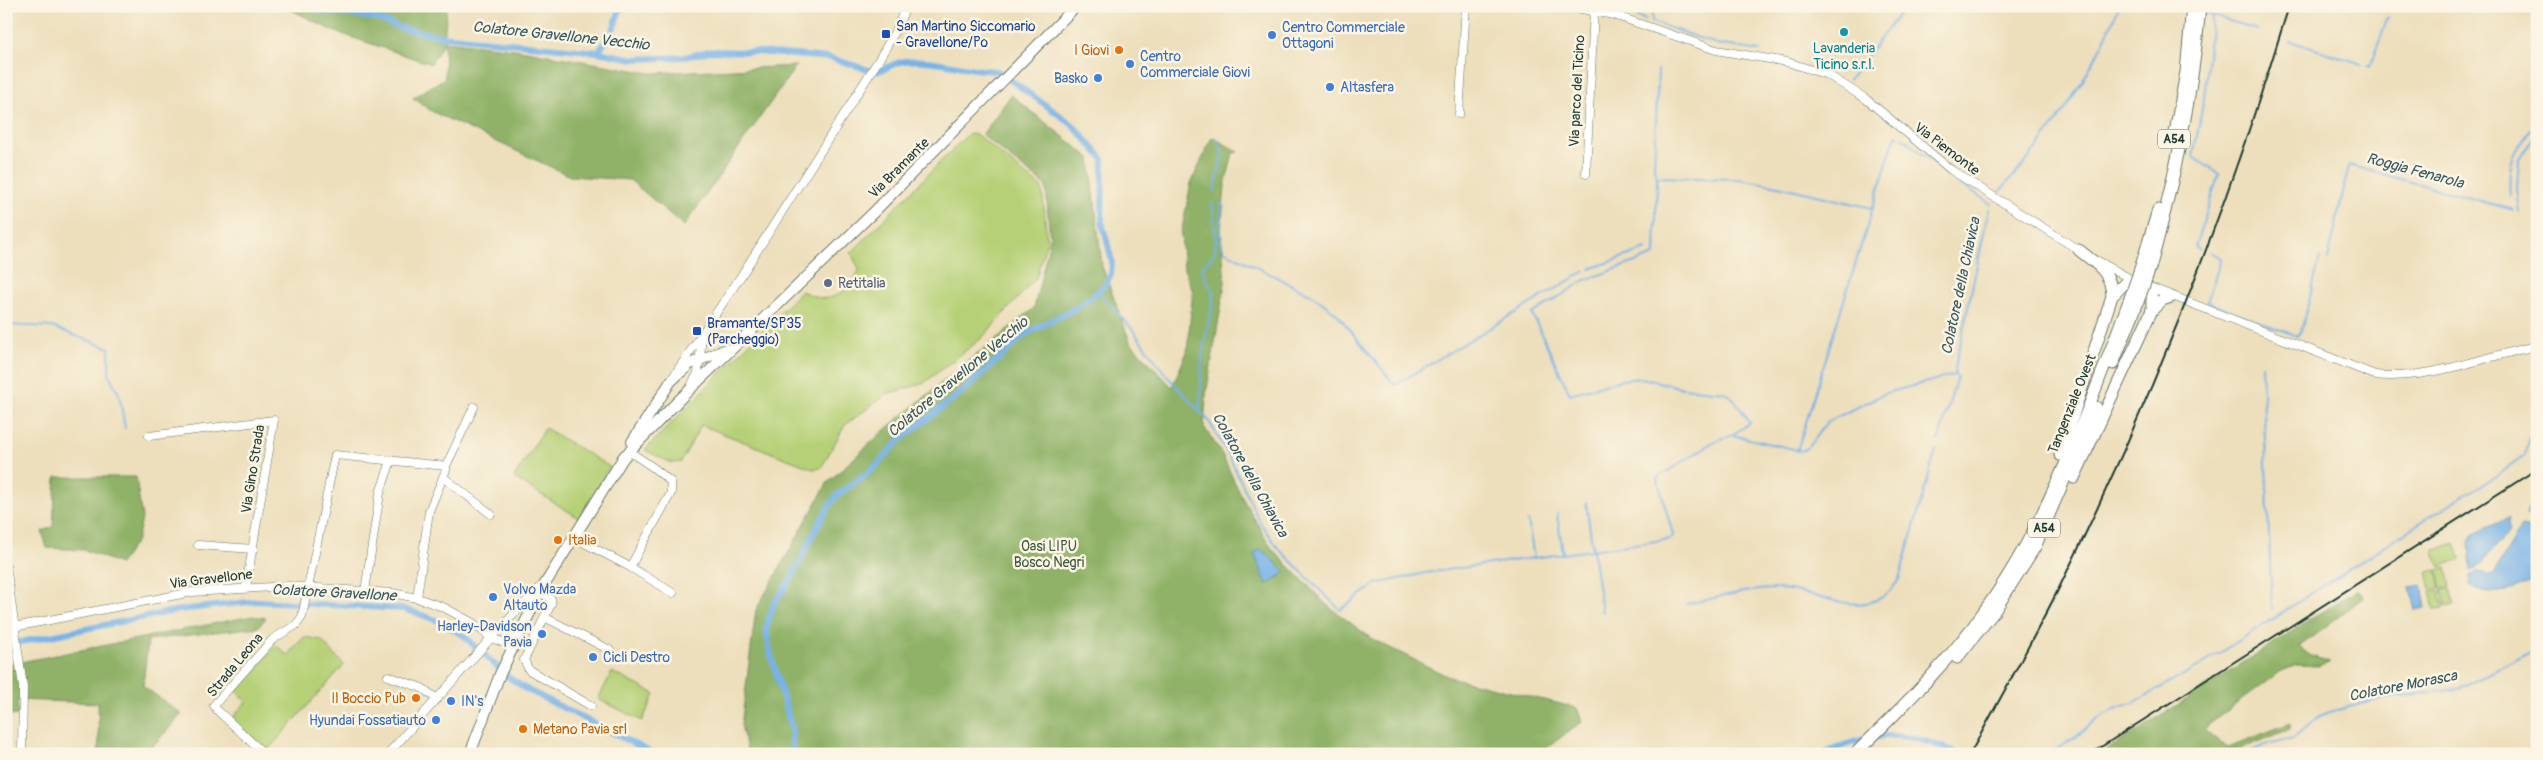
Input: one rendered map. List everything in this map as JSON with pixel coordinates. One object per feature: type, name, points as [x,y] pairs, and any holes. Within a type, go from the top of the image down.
[{"type":"highway","name":"Tangenziale Ovest","points":[[1855,754],[1893,721],[1967,646],[1993,613],[2070,471],[2167,207],[2187,116],[2197,10]]},
{"type":"highway","points":[[2030,547],[2112,296],[2111,282],[2106,273],[2078,250]]},
{"type":"highway","points":[[2112,296],[2124,284],[2143,285],[2152,297],[2152,310]]},
{"type":"highway","points":[[2030,547],[2084,457],[2152,310],[2162,300],[2170,297]]},
{"type":"highway","name":"Tangenziale Ovest","points":[[1866,754],[1893,721]]},
{"type":"main road","name":"Via Bramante","points":[[626,455],[737,343],[874,212],[1014,72],[1076,6]]},
{"type":"main road","name":"Via Bramante","points":[[470,754],[500,674],[540,592],[572,537],[626,455],[671,381],[690,364],[737,343]]},
{"type":"street","name":"Via Bramante","points":[[671,381],[878,61],[896,30],[906,6]]},
{"type":"street","points":[[1459,114],[1466,6]]},
{"type":"street","name":"Via Piemonte","points":[[1565,6],[1594,10],[1710,49],[1787,62],[1828,74],[1866,99],[1951,170],[2078,250],[2143,285],[2170,297],[2363,372],[2391,377],[2417,375],[2537,346]]},
{"type":"street","name":"Via parco del Ticino","points":[[1586,174],[1594,10]]},
{"type":"street","name":"Via Bramante","points":[[680,399],[696,380],[700,343],[710,322]]},
{"type":"street","points":[[417,598],[426,525],[446,466],[474,407]]},
{"type":"street","name":"Via Gino Strada","points":[[149,436],[274,420],[246,587]]},
{"type":"street","points":[[626,455],[654,468],[671,482],[671,493],[630,567]]},
{"type":"street","name":"Strada Leona","points":[[262,752],[216,710],[214,705],[273,639],[296,625],[302,617],[335,456],[391,461]]},
{"type":"street","points":[[366,591],[380,493],[391,461],[446,466]]},
{"type":"street","points":[[443,477],[492,514]]},
{"type":"street","points":[[572,537],[630,567],[673,593]]},
{"type":"street","points":[[198,545],[253,549]]},
{"type":"street","points":[[6,565],[23,687],[22,754]]},
{"type":"street","name":"Via Bramante","points":[[388,754],[498,630],[546,582]]},
{"type":"street","name":"Via Gravellone","points":[[14,627],[192,592],[246,587],[288,586],[307,592],[366,591],[417,598],[448,609],[473,623],[492,638],[515,642]]},
{"type":"street","points":[[540,592],[551,599],[524,660],[529,670],[591,706]]},
{"type":"street","points":[[544,616],[610,650]]},
{"type":"street","points":[[498,630],[510,633],[515,642]]},
{"type":"street","points":[[388,676],[422,688],[437,699]]},
{"type":"green space","points":[[284,6],[447,6],[444,41],[514,49],[650,73],[796,66],[684,226],[630,180],[570,176],[433,112],[413,98],[445,78],[444,42],[431,64],[333,31]]},
{"type":"green space","name":"Oasi LIPU Bosco Negri","points":[[1011,95],[1090,158],[1102,266],[1130,342],[1172,387],[1187,352],[1193,291],[1184,269],[1181,234],[1191,183],[1212,137],[1239,152],[1233,153],[1225,185],[1221,233],[1225,283],[1206,395],[1204,427],[1222,454],[1240,494],[1272,549],[1328,606],[1372,639],[1449,677],[1577,708],[1582,722],[1538,754],[748,754],[741,725],[756,610],[828,482],[888,427],[1034,308],[1050,240],[1046,186],[982,135]]},
{"type":"green space","points":[[968,134],[977,135],[1042,188],[1047,241],[1036,278],[982,338],[924,383],[887,394],[845,425],[821,468],[813,469],[701,425],[681,462],[671,463],[645,450],[801,291],[826,298],[833,297],[845,290],[854,280],[859,269],[851,253]]},
{"type":"green space","points":[[545,428],[610,467],[579,518],[514,478]]},
{"type":"green space","points":[[56,477],[136,477],[142,518],[137,540],[120,564],[85,550],[47,548],[42,531],[53,527]]},
{"type":"green space","points":[[2455,543],[2461,559],[2440,567],[2433,551]]},
{"type":"green space","points":[[2446,568],[2450,586],[2441,588],[2437,570]]},
{"type":"green space","points":[[2436,570],[2440,588],[2431,590],[2427,572]]},
{"type":"green space","points":[[2450,588],[2454,605],[2446,607],[2442,589]]},
{"type":"green space","points":[[2358,589],[2364,597],[2299,647],[2311,656],[2329,662],[2318,666],[2297,665],[2279,672],[2203,729],[2222,744],[2229,747],[2290,723],[2290,729],[2228,754],[2101,754]]},
{"type":"green space","points":[[2440,590],[2444,608],[2435,609],[2431,592]]},
{"type":"green space","points":[[252,616],[266,618],[258,627],[148,640],[143,686],[182,714],[152,747],[157,754],[99,754],[98,703],[17,700],[18,715],[6,716],[6,665]]},
{"type":"green space","points":[[304,637],[321,640],[344,665],[267,751],[231,720],[246,702],[236,692],[276,645],[287,655]]},
{"type":"green space","points":[[612,672],[655,694],[642,721],[598,699]]},
{"type":"water","points":[[2534,491],[2537,491],[2537,519],[2526,515]]},
{"type":"water","points":[[2508,518],[2509,532],[2477,568],[2471,571],[2469,543],[2472,535]]},
{"type":"water","points":[[2521,526],[2537,529],[2537,577],[2522,586],[2505,591],[2487,592],[2470,586],[2471,576],[2477,572],[2493,575]]},
{"type":"water","points":[[1261,549],[1286,572],[1267,584],[1254,554]]},
{"type":"water","points":[[2422,585],[2426,608],[2415,610],[2410,587]]},
{"type":"waterway","name":"Colatore Gravellone Vecchio","points":[[310,6],[321,11],[375,18],[401,28],[441,36],[598,52],[634,59],[685,57],[709,51],[759,52],[830,58],[876,72],[905,61],[928,61],[998,71],[1072,124],[1103,159],[1102,222],[1112,261],[1111,274],[1106,284],[1080,306],[1027,333],[962,392],[901,439],[872,470],[836,496],[820,521],[792,577],[773,605],[766,629],[770,652],[792,729],[792,754]]},
{"type":"waterway","points":[[598,52],[612,33],[621,6]]},
{"type":"waterway","points":[[1613,6],[1646,20]]},
{"type":"waterway","points":[[1653,6],[1652,22],[1717,44],[1760,51]]},
{"type":"waterway","points":[[1849,80],[1905,6]]},
{"type":"waterway","name":"Colatore della Chiavica","points":[[1998,193],[2035,151],[2068,105],[2096,57],[2119,6]]},
{"type":"waterway","name":"Colatore della Chiavica","points":[[2204,13],[2258,30]]},
{"type":"waterway","name":"Roggia Fenarola","points":[[2200,249],[2195,247],[2219,174],[2193,157],[2204,98],[2212,15]]},
{"type":"waterway","name":"Colatore della Chiavica","points":[[2368,65],[2370,66],[2388,17]]},
{"type":"waterway","name":"Colatore della Chiavica","points":[[2290,41],[2362,64]]},
{"type":"waterway","points":[[1657,177],[1654,168],[1658,70]]},
{"type":"waterway","name":"Roggia Fenarola","points":[[2510,197],[2509,185],[2513,156],[2522,140],[2537,122]]},
{"type":"waterway","points":[[2520,212],[2517,188],[2519,160],[2537,131]]},
{"type":"waterway","points":[[1797,451],[1894,140],[1897,134],[1899,136]]},
{"type":"waterway","points":[[1903,138],[1948,175],[1991,204]]},
{"type":"waterway","points":[[1214,192],[1223,154],[1217,140]]},
{"type":"waterway","name":"Roggia Fenarola","points":[[2328,260],[2349,165],[2514,210]]},
{"type":"waterway","points":[[1732,435],[1750,423],[1734,399],[1724,392],[1683,388],[1642,378],[1621,380],[1570,394],[1532,314],[1585,280],[1655,255],[1657,177],[1739,179],[1774,185],[1872,208]]},
{"type":"waterway","points":[[1222,202],[1220,237],[1224,251],[1312,295],[1336,313],[1395,385],[1585,271]]},
{"type":"waterway","points":[[1200,410],[1202,354],[1213,303],[1213,291],[1201,270],[1214,255],[1216,239],[1212,203]]},
{"type":"waterway","name":"Colatore della Chiavica","points":[[1955,368],[1989,209]]},
{"type":"waterway","points":[[1590,269],[1646,249]]},
{"type":"waterway","name":"Roggia Fenarola","points":[[2210,252],[2221,259],[2207,302],[2297,336],[2301,331],[2320,258]]},
{"type":"waterway","name":"Colatore della Chiavica","points":[[1099,292],[1132,329],[1166,375],[1208,420],[1227,452],[1260,522],[1278,548],[1340,610],[1376,584],[1425,573],[1670,539]]},
{"type":"waterway","points":[[6,325],[52,327],[109,348],[109,375],[119,394],[125,428]]},
{"type":"waterway","points":[[2262,365],[2272,610]]},
{"type":"waterway","name":"Colatore della Chiavica","points":[[1672,537],[1657,478],[1715,441],[1732,435],[1802,451],[1808,447],[1827,422],[1886,393],[1954,375],[1955,371]]},
{"type":"waterway","points":[[1938,441],[1957,377],[1954,375]]},
{"type":"waterway","points":[[2049,754],[2076,737],[2095,720],[2114,709],[2135,702],[2203,664],[2438,511],[2498,475],[2523,457],[2537,421]]},
{"type":"waterway","points":[[1687,604],[1766,589],[1793,591],[1859,604],[1874,601],[1887,593],[1899,579],[1936,450]]},
{"type":"waterway","points":[[1586,503],[1602,612]]},
{"type":"waterway","points":[[1557,514],[1563,553]]},
{"type":"waterway","points":[[1528,521],[1534,558]]},
{"type":"waterway","name":"Colatore Gravellone","points":[[6,645],[179,610],[257,601],[404,609],[439,621],[464,636],[507,676],[524,688],[654,754]]},
{"type":"waterway","name":"Colatore Morasca","points":[[2246,754],[2267,744],[2294,738],[2320,716],[2330,712],[2383,698],[2459,689],[2537,649]]},
{"type":"waterway","name":"Colatore Gravellone","points":[[1823,754],[1858,741],[1890,736],[1922,740],[1957,754]]},
{"type":"railway","points":[[1970,754],[2059,588],[2126,446],[2157,374],[2214,229],[2289,6]]},
{"type":"railway","points":[[2090,754],[2537,469]]},
{"type":"place","name":"Lavanderia Ticino s.r.l.","points":[[1844,32]]},
{"type":"place","name":"San Martino Siccomario - Gravellone/Po","points":[[886,34]]},
{"type":"place","name":"Centro Commerciale Ottagoni","points":[[1272,35]]},
{"type":"place","name":"I Giovi","points":[[1119,50]]},
{"type":"place","name":"Centro Commerciale Giovi","points":[[1130,64]]},
{"type":"place","name":"Basko","points":[[1098,78]]},
{"type":"place","name":"Altasfera","points":[[1330,87]]},
{"type":"place","name":"Retitalia","points":[[828,283]]},
{"type":"place","name":"Bramante/SP35 (Parcheggio)","points":[[697,331]]},
{"type":"place","name":"Italia","points":[[558,540]]},
{"type":"place","name":"Volvo Mazda Altauto","points":[[493,597]]},
{"type":"place","name":"Harley-Davidson Pavia","points":[[542,634]]},
{"type":"place","name":"Cicli Destro","points":[[593,657]]},
{"type":"place","name":"Il Boccio Pub","points":[[416,698]]},
{"type":"place","name":"IN's","points":[[451,701]]},
{"type":"place","name":"Hyundai Fossatiauto","points":[[436,720]]},
{"type":"place","name":"Metano Pavia srl","points":[[523,729]]}]
